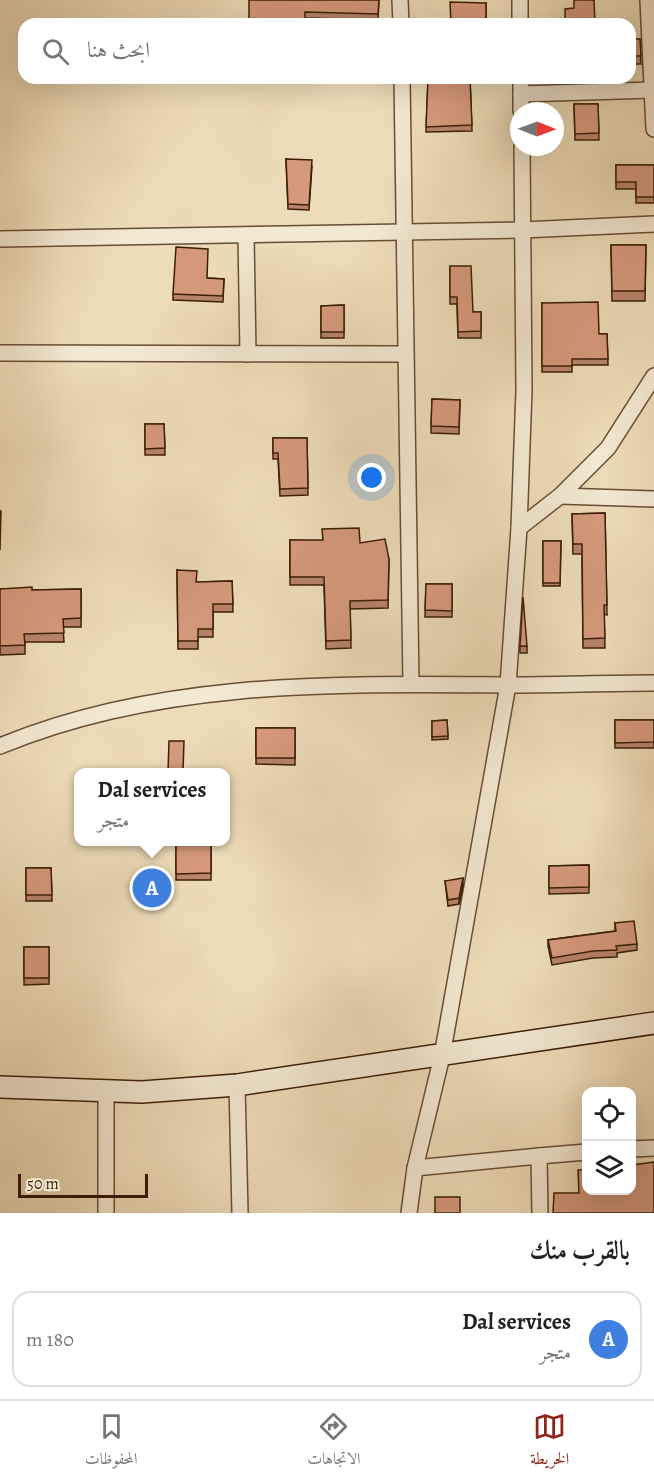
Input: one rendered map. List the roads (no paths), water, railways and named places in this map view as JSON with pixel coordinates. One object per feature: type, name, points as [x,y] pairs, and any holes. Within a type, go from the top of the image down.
[{"type":"main road","points":[[0,1087],[105,1092],[237,1085],[654,1023]]},
{"type":"street","points":[[400,0],[401,18]]},
{"type":"street","points":[[520,0],[520,18]]},
{"type":"street","points":[[650,5],[654,129]]},
{"type":"street","points":[[402,84],[411,683]]},
{"type":"street","points":[[521,84],[521,102]]},
{"type":"street","points":[[521,94],[652,90]]},
{"type":"street","points":[[409,1213],[415,1168],[442,1056],[508,685],[519,528],[524,390],[522,156]]},
{"type":"street","points":[[0,239],[405,233],[654,224]]},
{"type":"street","points":[[246,235],[248,354]]},
{"type":"street","points":[[0,353],[405,354]]},
{"type":"street","points":[[519,528],[560,496],[608,448],[654,378]]},
{"type":"street","points":[[560,496],[654,499]]},
{"type":"street","points":[[0,746],[24,736],[118,709],[208,693],[411,683],[508,685],[654,682]]},
{"type":"street","points":[[237,1085],[240,1213]]},
{"type":"street","points":[[105,1092],[106,1213]]},
{"type":"street","points":[[636,1149],[654,1148]]},
{"type":"street","points":[[415,1168],[582,1152]]},
{"type":"street","points":[[539,1156],[540,1213]]},
{"type":"place","name":"Dal services","points":[[152,888]]}]
